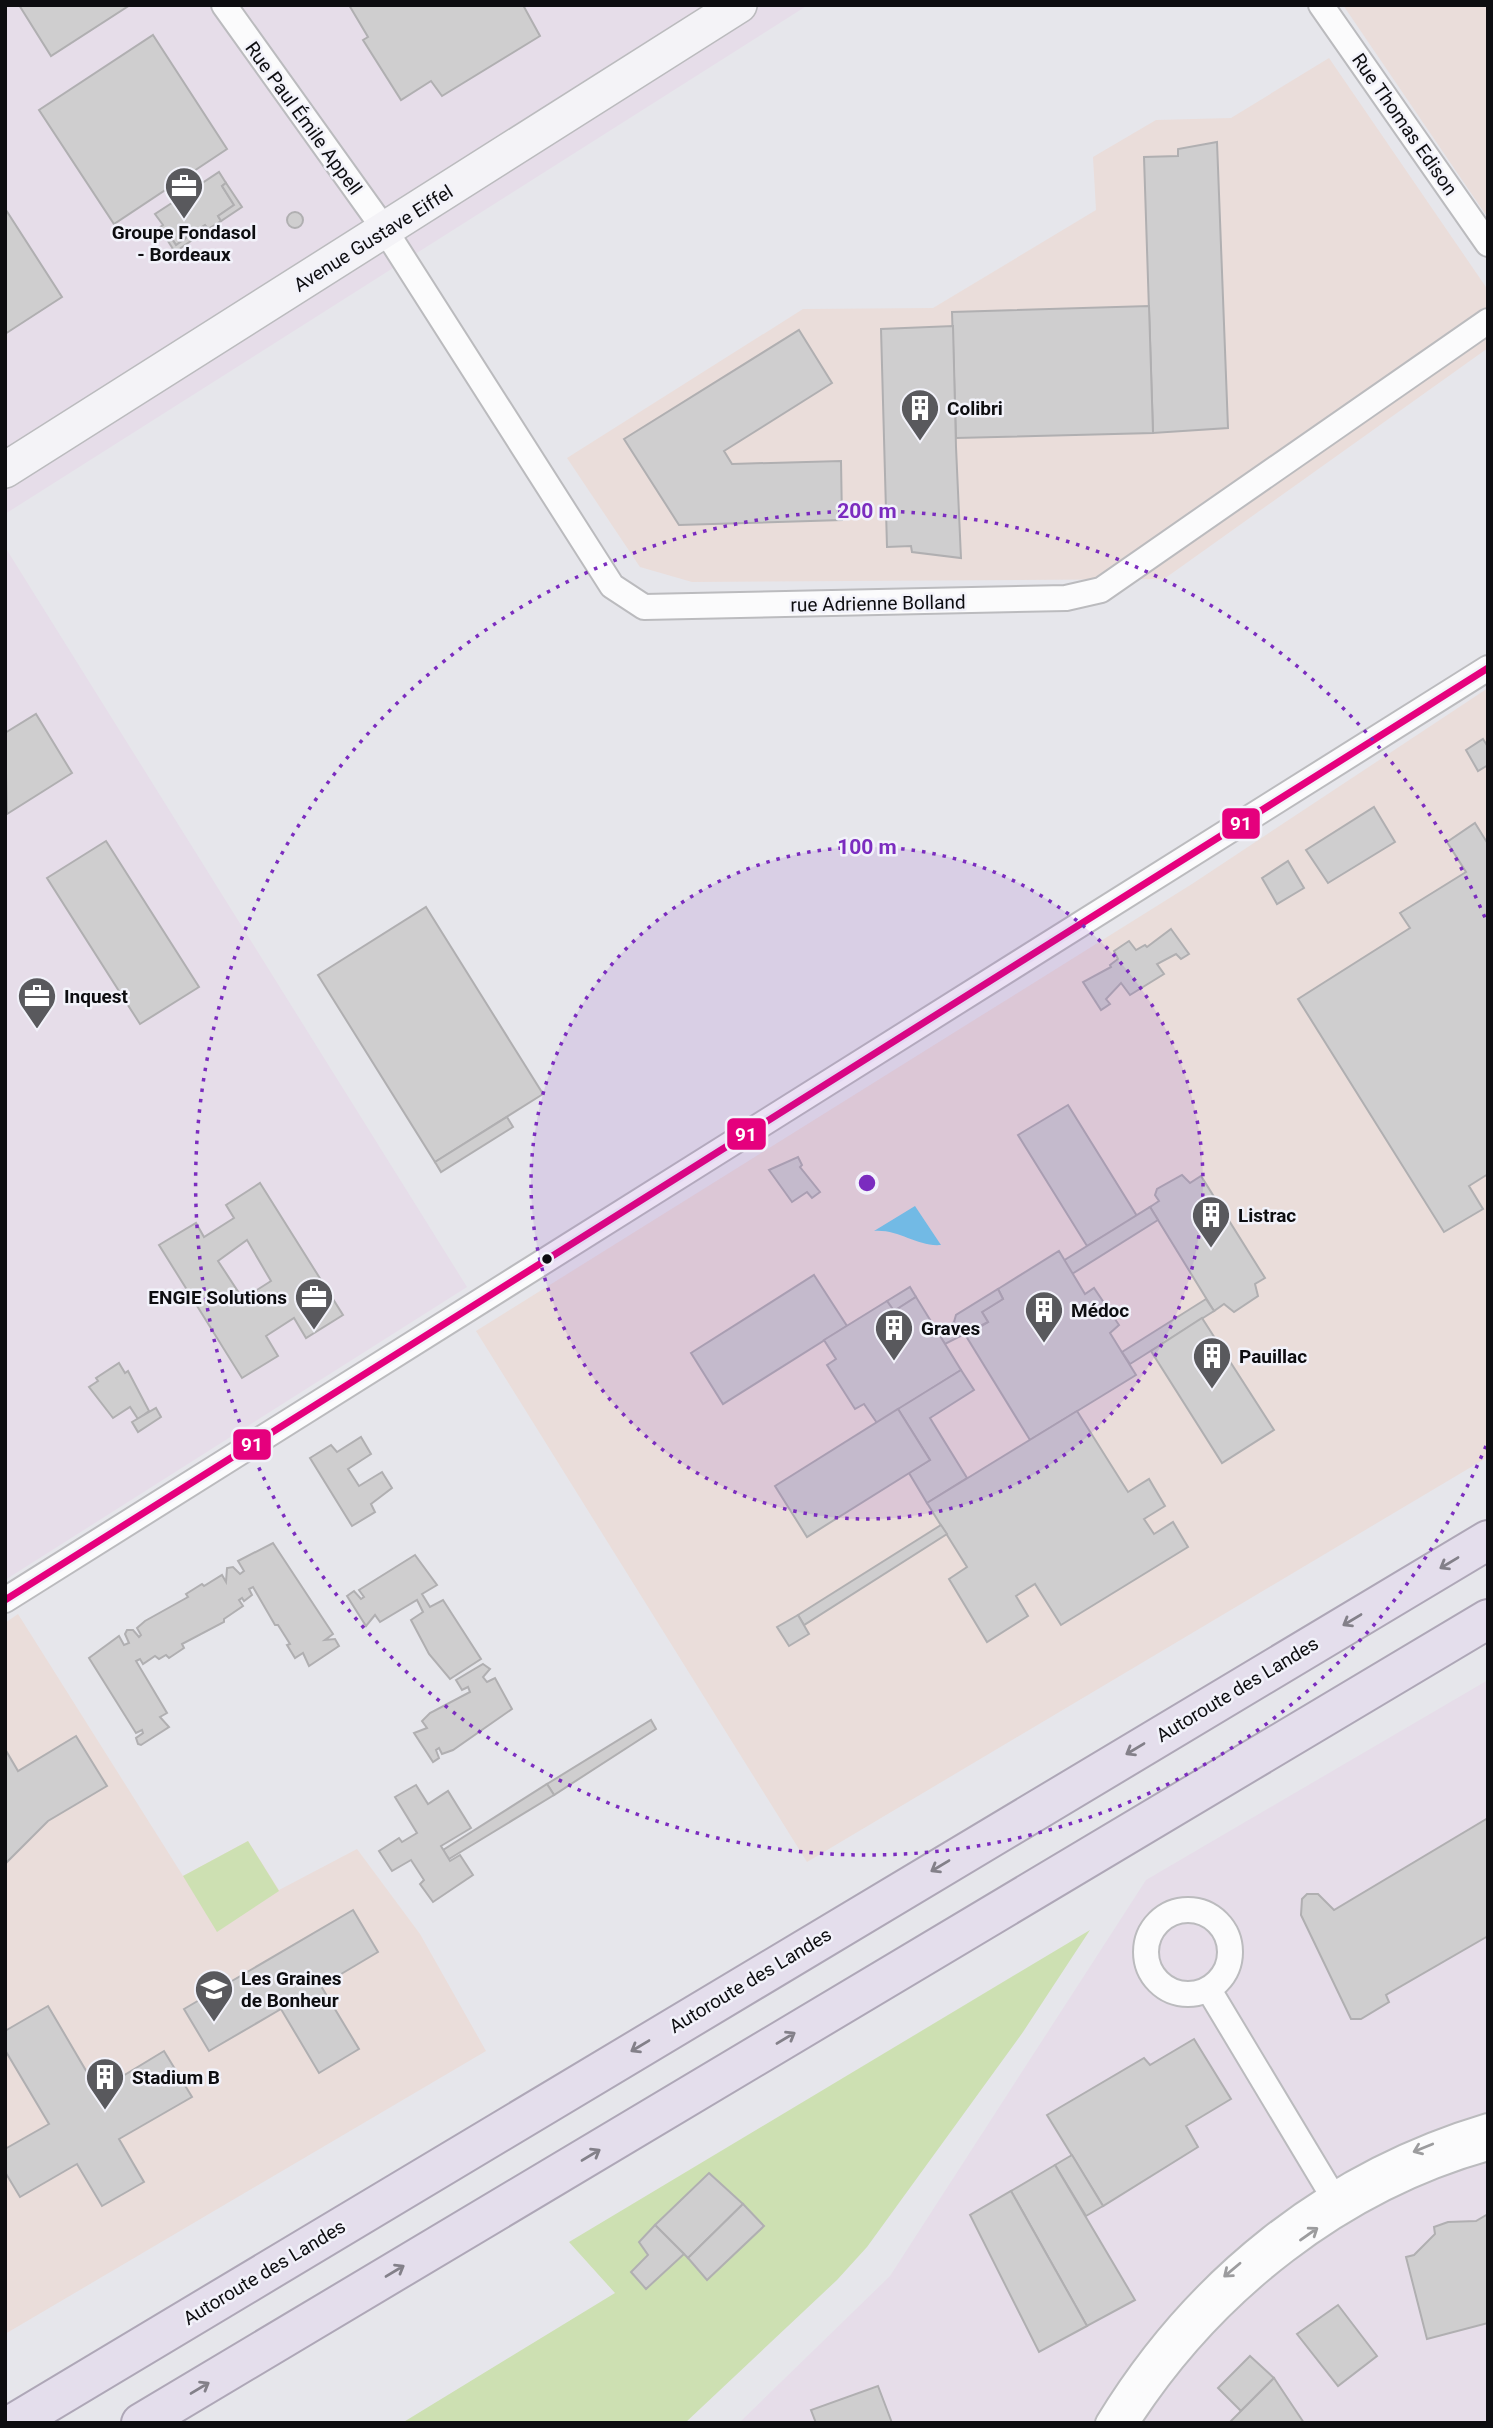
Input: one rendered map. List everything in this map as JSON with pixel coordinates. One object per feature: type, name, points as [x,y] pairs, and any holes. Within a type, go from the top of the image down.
[{"type":"highway","name":"Autoroute des Landes","points":[[14,2423],[1488,1540]]},
{"type":"highway","points":[[141,2423],[1488,1619]]},
{"type":"street","name":"Rue Paul Émile Appell","points":[[223,5],[385,230]]},
{"type":"street","name":"Avenue Gustave Eiffel","points":[[5,470],[740,5]]},
{"type":"street","name":"Rue Thomas Edison","points":[[1321,5],[1488,244]]},
{"type":"street","name":"rue Adrienne Bolland","points":[[385,230],[612,586],[644,607],[1066,598],[1101,590],[1488,321]]},
{"type":"street","points":[[5,1600],[1488,668]]},
{"type":"street","points":[[1209,1990],[1337,2203]]},
{"type":"street","points":[[1126,2423],[1193,2332],[1337,2203],[1397,2159],[1488,2126]]},
{"type":"street","points":[[1108,2423],[1138,2374],[1206,2295],[1268,2240],[1337,2203],[1488,2148]]},
{"type":"shaded area","points":[[5,5],[808,5],[5,514]]},
{"type":"shaded area","points":[[1343,5],[1488,5],[1488,218]]},
{"type":"shaded area","points":[[1329,58],[1488,290],[1488,348],[1164,579],[692,582],[640,567],[567,458],[803,309],[933,308],[1096,210],[1093,157],[1156,120],[1231,118]]},
{"type":"shaded area","points":[[5,547],[467,1287],[5,1580]]},
{"type":"shaded area","points":[[1488,688],[1488,1457],[807,1862],[476,1331],[1192,884]]},
{"type":"shaded area","points":[[18,1614],[183,1876],[248,1841],[279,1890],[357,1849],[420,1934],[486,2051],[5,2334],[5,1623]]},
{"type":"shaded area","points":[[1488,1680],[1488,2423],[739,2423],[890,2276],[1146,1880]]},
{"type":"green space","points":[[248,1841],[279,1891],[217,1932],[183,1876]]},
{"type":"green space","points":[[1090,1930],[1023,2032],[867,2247],[837,2280],[685,2423],[402,2423],[615,2293],[569,2242]]},
{"type":"water","points":[[915,1206],[941,1245],[874,1231]]},
{"type":"building","points":[[19,5],[130,5],[51,56]]},
{"type":"building","points":[[349,5],[523,5],[540,36],[442,96],[431,81],[401,100],[363,40],[368,37]]},
{"type":"building","points":[[153,35],[227,149],[182,179],[190,191],[219,172],[226,183],[222,186],[234,205],[218,216],[221,221],[208,229],[205,225],[176,245],[170,236],[166,238],[159,228],[163,225],[155,214],[184,195],[176,183],[114,224],[39,110]]},
{"type":"building","points":[[1217,142],[1228,428],[1153,433],[1144,157],[1178,156],[1178,149]]},
{"type":"building","points":[[226,183],[242,207],[221,221],[218,216],[234,205],[222,186]]},
{"type":"building","points":[[5,210],[62,297],[5,334]]},
{"type":"building","points":[[292,212],[298,212],[303,220],[301,226],[292,228],[287,223],[287,217]]},
{"type":"building","points":[[205,225],[208,229],[175,252],[166,238],[170,236],[176,245]]},
{"type":"building","points":[[1149,306],[1153,433],[956,438],[952,312]]},
{"type":"building","name":"Colibri","points":[[953,326],[961,558],[912,552],[911,546],[887,547],[881,329]]},
{"type":"building","points":[[799,330],[832,383],[724,451],[732,464],[841,461],[842,520],[679,525],[624,439]]},
{"type":"building","points":[[36,714],[72,773],[7,814],[5,733]]},
{"type":"building","points":[[1483,739],[1488,747],[1488,765],[1478,771],[1466,750]]},
{"type":"building","points":[[1374,807],[1395,842],[1328,883],[1306,850]]},
{"type":"building","points":[[1475,823],[1488,844],[1488,1174],[1469,1186],[1483,1209],[1444,1232],[1298,999],[1410,928],[1400,913],[1466,872],[1447,842]]},
{"type":"building","points":[[106,841],[199,987],[140,1024],[47,878]]},
{"type":"building","points":[[1288,861],[1304,888],[1277,904],[1262,878]]},
{"type":"building","points":[[426,907],[543,1094],[435,1162],[318,975]]},
{"type":"building","points":[[1171,929],[1189,954],[1181,959],[1176,954],[1157,964],[1164,974],[1130,995],[1121,983],[1106,999],[1110,1004],[1101,1010],[1083,982],[1111,967],[1118,959],[1114,951],[1129,941],[1136,950],[1145,945],[1147,947]]},
{"type":"building","points":[[1068,1105],[1137,1216],[1087,1246],[1018,1135]]},
{"type":"building","points":[[507,1117],[513,1127],[441,1172],[435,1162]]},
{"type":"building","points":[[798,1157],[802,1165],[800,1167],[820,1192],[812,1198],[807,1192],[792,1202],[769,1170]]},
{"type":"building","name":"Listrac","points":[[1182,1175],[1190,1183],[1201,1176],[1265,1278],[1255,1284],[1258,1296],[1234,1312],[1224,1304],[1214,1311],[1150,1207],[1159,1201],[1155,1195],[1157,1189]]},
{"type":"building","points":[[260,1183],[343,1315],[306,1338],[294,1318],[266,1336],[278,1356],[242,1378],[159,1245],[196,1223],[204,1237],[234,1218],[226,1205]],"holes":[[[247,1240],[271,1281],[243,1299],[218,1261]]]},
{"type":"building","points":[[1150,1207],[1158,1220],[1072,1274],[1063,1261]]},
{"type":"building","name":"Médoc","points":[[1059,1251],[1085,1294],[1094,1288],[1119,1325],[1110,1333],[1136,1375],[1030,1440],[966,1336],[988,1322],[982,1312],[1003,1299],[998,1289]]},
{"type":"building","points":[[814,1275],[847,1326],[723,1404],[691,1353]]},
{"type":"building","points":[[910,1287],[916,1297],[894,1311],[887,1301]]},
{"type":"building","points":[[998,1289],[1003,1299],[982,1312],[988,1322],[945,1344],[936,1330],[943,1331],[954,1322],[956,1315]]},
{"type":"building","name":"Graves","points":[[916,1297],[961,1370],[877,1423],[864,1404],[855,1409],[827,1365],[836,1359],[824,1340],[887,1301],[894,1311]]},
{"type":"building","points":[[1206,1299],[1214,1311],[1130,1364],[1122,1352]]},
{"type":"building","name":"Pauillac","points":[[1202,1318],[1274,1430],[1222,1463],[1151,1351]]},
{"type":"building","points":[[119,1363],[125,1373],[128,1371],[149,1411],[138,1419],[130,1407],[113,1418],[89,1387],[98,1381],[96,1378]]},
{"type":"building","points":[[961,1370],[974,1390],[930,1418],[967,1478],[927,1503],[909,1473],[930,1460],[898,1409]]},
{"type":"building","points":[[156,1408],[161,1417],[138,1432],[132,1422]]},
{"type":"building","points":[[898,1409],[930,1460],[807,1537],[775,1486]]},
{"type":"building","points":[[1077,1411],[1128,1492],[1149,1479],[1165,1506],[1144,1519],[1154,1534],[1173,1522],[1188,1547],[1061,1625],[1035,1584],[1016,1596],[1028,1616],[987,1642],[949,1579],[967,1567],[927,1503]]},
{"type":"building","points":[[361,1437],[371,1454],[348,1469],[359,1486],[382,1472],[392,1488],[371,1504],[375,1512],[352,1526],[310,1458],[331,1445],[337,1452]]},
{"type":"building","points":[[941,1525],[947,1534],[804,1625],[798,1615]]},
{"type":"building","points":[[273,1543],[333,1634],[325,1640],[335,1639],[339,1646],[309,1666],[303,1653],[295,1658],[287,1645],[290,1644],[278,1625],[275,1625],[253,1587],[249,1589],[252,1595],[244,1601],[242,1598],[239,1600],[243,1606],[224,1619],[224,1622],[182,1644],[184,1648],[169,1658],[166,1655],[159,1659],[155,1656],[143,1664],[140,1659],[136,1661],[167,1713],[160,1717],[169,1727],[141,1745],[138,1744],[136,1738],[143,1733],[142,1730],[136,1733],[89,1658],[119,1636],[124,1645],[129,1643],[125,1634],[127,1630],[133,1630],[139,1637],[141,1635],[137,1628],[145,1621],[188,1597],[186,1594],[202,1584],[204,1586],[222,1575],[226,1582],[227,1568],[233,1567],[240,1574],[244,1571],[238,1561]]},
{"type":"building","points":[[415,1555],[437,1585],[422,1594],[430,1607],[443,1600],[481,1659],[450,1679],[429,1654],[411,1620],[423,1612],[417,1600],[380,1622],[375,1615],[366,1626],[347,1596],[354,1591],[361,1599],[364,1597],[359,1590]]},
{"type":"building","points":[[798,1615],[809,1634],[789,1646],[777,1627]]},
{"type":"building","points":[[483,1664],[490,1669],[483,1677],[487,1682],[495,1678],[512,1709],[453,1750],[442,1754],[439,1748],[436,1750],[439,1758],[433,1762],[414,1733],[427,1728],[422,1721],[430,1713],[470,1692],[468,1687],[462,1690],[456,1680]]},
{"type":"building","points":[[651,1720],[656,1729],[554,1795],[547,1784]]},
{"type":"building","points":[[76,1736],[107,1786],[48,1821],[5,1864],[5,1749],[18,1771]]},
{"type":"building","points":[[547,1784],[554,1795],[449,1859],[443,1850]]},
{"type":"building","points":[[416,1785],[428,1804],[448,1791],[471,1828],[441,1846],[450,1861],[460,1855],[473,1875],[433,1902],[420,1884],[424,1880],[411,1860],[392,1871],[379,1851],[399,1838],[402,1842],[417,1833],[395,1797]]},
{"type":"building","points":[[1488,1818],[1488,1936],[1386,1995],[1389,2002],[1361,2019],[1351,2019],[1301,1915],[1302,1899],[1307,1894],[1318,1894],[1334,1910]]},
{"type":"building","points":[[353,1910],[378,1952],[321,1986],[359,2049],[319,2073],[281,2009],[209,2051],[184,2009]]},
{"type":"building","name":"Stadium B","points":[[48,2006],[98,2091],[164,2051],[192,2097],[119,2139],[144,2182],[102,2206],[77,2164],[20,2197],[5,2172],[5,2149],[49,2124],[5,2050],[5,2031]]},
{"type":"building","points":[[1194,2039],[1231,2099],[1186,2126],[1198,2147],[1103,2206],[1047,2115],[1144,2058],[1150,2065]]},
{"type":"building","points":[[1072,2155],[1103,2206],[1086,2216],[1055,2165]]},
{"type":"building","points":[[1055,2165],[1135,2300],[1087,2326],[1011,2191]]},
{"type":"building","points":[[709,2173],[743,2204],[688,2258],[655,2225]]},
{"type":"building","points":[[1011,2191],[1087,2326],[1039,2352],[970,2215]]},
{"type":"building","points":[[743,2204],[764,2226],[707,2280],[688,2258]]},
{"type":"building","points":[[1488,2214],[1488,2323],[1427,2339],[1406,2257],[1414,2255],[1435,2234],[1434,2227],[1448,2222],[1476,2221]]},
{"type":"building","points":[[655,2225],[684,2254],[646,2289],[631,2272],[648,2255],[639,2242]]},
{"type":"building","points":[[1338,2305],[1377,2356],[1338,2386],[1297,2334]]},
{"type":"building","points":[[1250,2356],[1274,2378],[1241,2411],[1218,2388]]},
{"type":"building","points":[[1274,2378],[1304,2423],[1229,2423]]},
{"type":"building","points":[[878,2386],[892,2423],[816,2423],[811,2410]]},
{"type":"transit line","name":"91","points":[[5,1600],[1488,668]]},
{"type":"place","name":"Groupe Fondasol - Bordeaux","points":[[184,220]]},
{"type":"place","name":"Colibri","points":[[920,442]]},
{"type":"place","name":"Inquest","points":[[37,1030]]},
{"type":"place","name":"Listrac","points":[[1211,1249]]},
{"type":"place","name":"ENGIE Solutions","points":[[314,1331]]},
{"type":"place","name":"Médoc","points":[[1044,1344]]},
{"type":"place","name":"Graves","points":[[894,1362]]},
{"type":"place","name":"Pauillac","points":[[1212,1390]]},
{"type":"place","name":"Les Graines de Bonheur","points":[[214,2023]]},
{"type":"place","name":"Stadium B","points":[[105,2111]]}]
